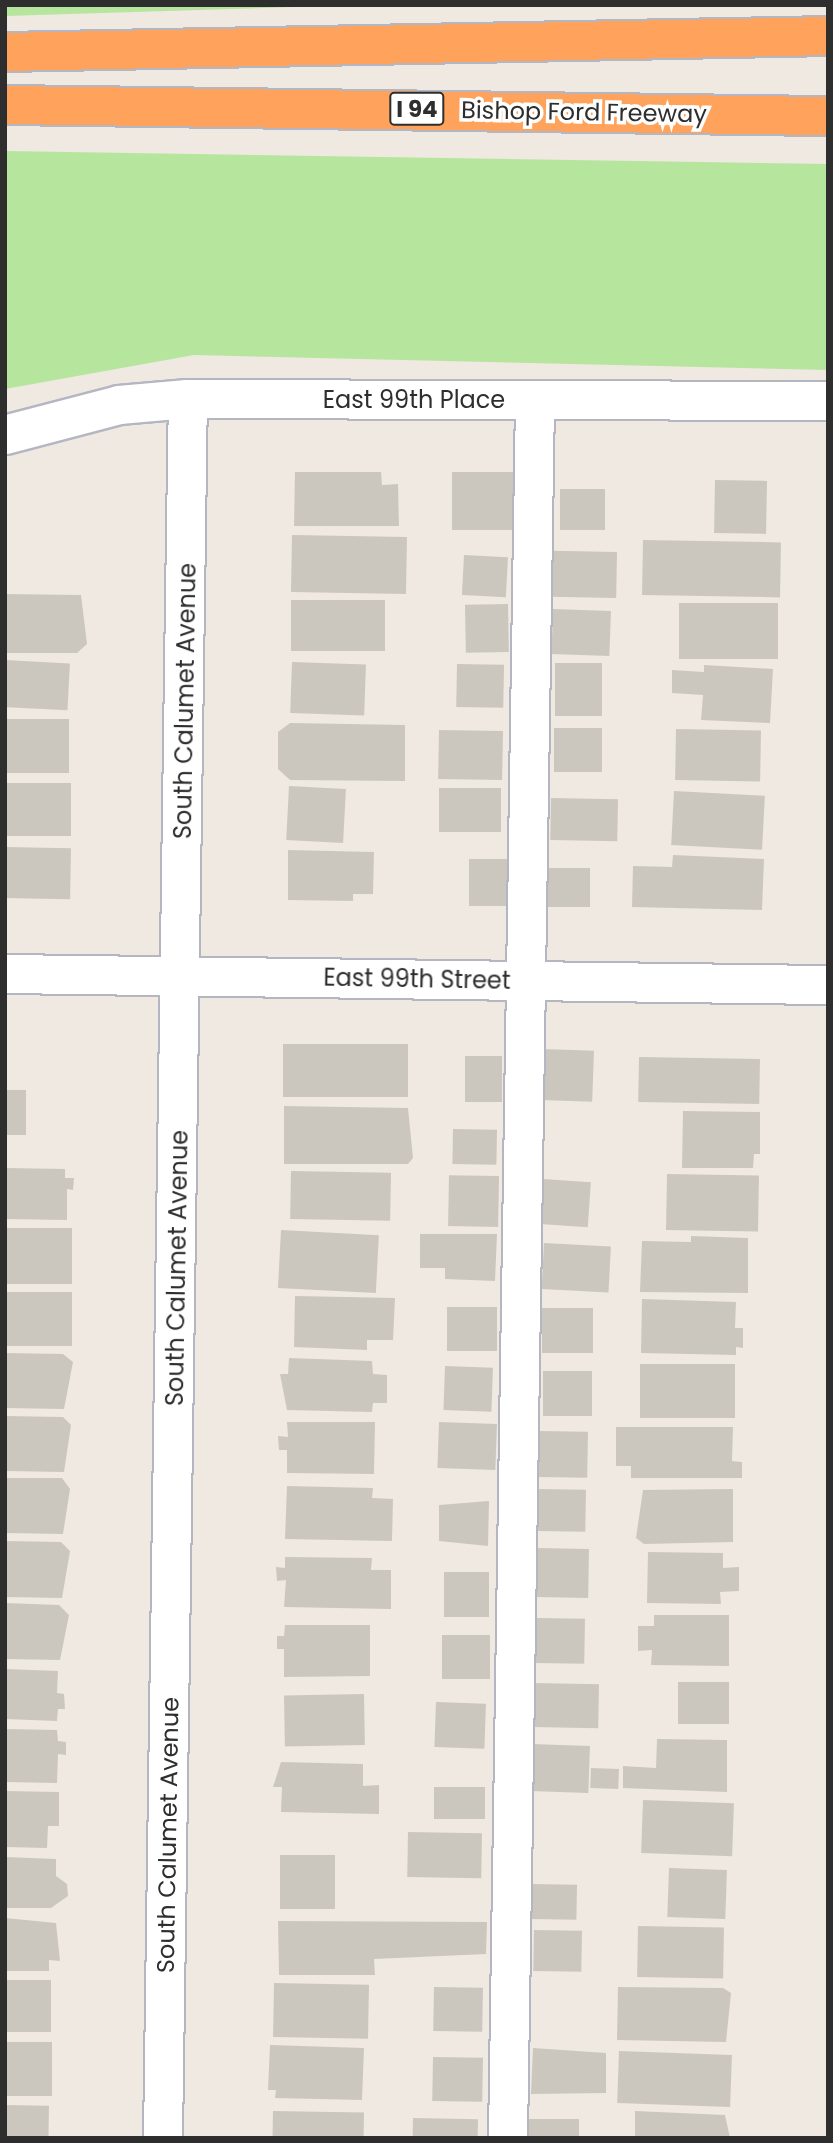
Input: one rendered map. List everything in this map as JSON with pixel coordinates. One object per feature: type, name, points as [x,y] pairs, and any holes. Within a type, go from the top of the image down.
[{"type":"highway","points":[[5,52],[828,36]]},
{"type":"highway","name":"Bishop Ford Freeway","points":[[5,105],[828,116]]},
{"type":"street","name":"East 99th Place","points":[[5,435],[118,405],[188,399],[828,401]]},
{"type":"street","name":"South Calumet Avenue","points":[[163,2138],[182,975],[188,399]]},
{"type":"street","points":[[508,2138],[535,400]]},
{"type":"street","name":"East 99th Street","points":[[5,974],[828,985]]},
{"type":"green space","points":[[5,5],[362,5],[5,16]]},
{"type":"green space","points":[[5,151],[828,164],[828,370],[194,355],[5,389]]},
{"type":"building","points":[[295,472],[381,472],[382,485],[398,484],[399,526],[294,526]]},
{"type":"building","points":[[452,472],[513,472],[513,530],[452,530]]},
{"type":"building","points":[[715,480],[767,481],[766,534],[714,533]]},
{"type":"building","points":[[560,489],[605,489],[605,530],[560,530]]},
{"type":"building","points":[[292,535],[407,537],[406,594],[291,592]]},
{"type":"building","points":[[643,540],[781,542],[780,597],[642,595]]},
{"type":"building","points":[[552,551],[617,552],[616,598],[551,597]]},
{"type":"building","points":[[464,555],[508,557],[506,597],[462,595]]},
{"type":"building","points":[[5,594],[81,595],[87,644],[77,653],[5,653]]},
{"type":"building","points":[[291,600],[385,600],[385,651],[291,651]]},
{"type":"building","points":[[679,603],[778,603],[778,659],[679,659]]},
{"type":"building","points":[[508,604],[509,652],[466,653],[465,605]]},
{"type":"building","points":[[553,609],[611,611],[609,656],[551,654]]},
{"type":"building","points":[[5,660],[70,663],[67,710],[5,707]]},
{"type":"building","points":[[292,662],[366,665],[364,716],[290,713]]},
{"type":"building","points":[[555,663],[602,663],[602,716],[555,716]]},
{"type":"building","points":[[457,664],[504,665],[503,708],[456,707]]},
{"type":"building","points":[[704,665],[773,669],[770,723],[701,720],[703,695],[672,693],[672,670],[704,672]]},
{"type":"building","points":[[5,719],[69,719],[69,773],[5,773]]},
{"type":"building","points":[[290,723],[405,725],[405,781],[290,780],[278,769],[278,732]]},
{"type":"building","points":[[554,728],[602,728],[602,772],[554,772]]},
{"type":"building","points":[[676,729],[761,730],[760,781],[675,780]]},
{"type":"building","points":[[439,730],[503,731],[502,780],[438,779]]},
{"type":"building","points":[[5,783],[71,783],[71,836],[5,836]]},
{"type":"building","points":[[289,786],[346,789],[343,843],[286,840]]},
{"type":"building","points":[[439,788],[501,788],[501,832],[439,832]]},
{"type":"building","points":[[674,791],[765,796],[762,850],[671,845]]},
{"type":"building","points":[[551,798],[618,799],[617,841],[550,840]]},
{"type":"building","points":[[5,847],[71,848],[70,899],[5,898]]},
{"type":"building","points":[[288,850],[374,852],[373,894],[353,894],[353,901],[288,900]]},
{"type":"building","points":[[673,855],[764,859],[762,910],[632,907],[633,866],[672,867]]},
{"type":"building","points":[[469,859],[508,859],[508,906],[469,906]]},
{"type":"building","points":[[546,868],[590,868],[590,907],[546,907]]},
{"type":"building","points":[[283,1044],[408,1044],[408,1097],[283,1097]]},
{"type":"building","points":[[542,1049],[594,1051],[592,1102],[540,1100]]},
{"type":"building","points":[[465,1056],[502,1056],[502,1102],[465,1102]]},
{"type":"building","points":[[639,1057],[760,1059],[759,1104],[638,1102]]},
{"type":"building","points":[[5,1090],[26,1090],[26,1135],[5,1135]]},
{"type":"building","points":[[284,1106],[408,1108],[413,1158],[408,1164],[284,1164]]},
{"type":"building","points":[[683,1111],[760,1112],[760,1154],[754,1154],[753,1168],[682,1168]]},
{"type":"building","points":[[453,1129],[497,1130],[496,1165],[452,1164]]},
{"type":"building","points":[[5,1168],[65,1169],[65,1178],[74,1178],[73,1190],[67,1189],[67,1220],[5,1219]]},
{"type":"building","points":[[291,1171],[391,1173],[390,1221],[290,1219]]},
{"type":"building","points":[[667,1174],[759,1176],[758,1232],[666,1230]]},
{"type":"building","points":[[449,1175],[499,1176],[498,1227],[448,1226]]},
{"type":"building","points":[[543,1179],[591,1182],[588,1227],[540,1224]]},
{"type":"building","points":[[5,1228],[72,1228],[72,1284],[5,1284]]},
{"type":"building","points":[[281,1230],[379,1235],[376,1293],[278,1288]]},
{"type":"building","points":[[420,1234],[497,1234],[495,1281],[445,1279],[445,1268],[420,1268]]},
{"type":"building","points":[[691,1236],[748,1238],[748,1293],[640,1292],[642,1241],[691,1242]]},
{"type":"building","points":[[544,1243],[611,1247],[609,1292],[542,1289]]},
{"type":"building","points":[[5,1292],[72,1292],[72,1346],[5,1346]]},
{"type":"building","points":[[295,1296],[395,1298],[393,1340],[367,1340],[367,1350],[294,1347]]},
{"type":"building","points":[[642,1299],[736,1302],[735,1328],[743,1328],[743,1348],[736,1347],[736,1355],[641,1353]]},
{"type":"building","points":[[447,1307],[497,1307],[497,1351],[447,1351]]},
{"type":"building","points":[[542,1308],[593,1308],[593,1353],[542,1353]]},
{"type":"building","points":[[5,1353],[63,1354],[73,1362],[64,1409],[5,1408]]},
{"type":"building","points":[[289,1358],[372,1361],[373,1374],[387,1375],[387,1403],[373,1403],[372,1412],[287,1410],[280,1374],[288,1374]]},
{"type":"building","points":[[640,1364],[735,1364],[735,1418],[640,1418]]},
{"type":"building","points":[[445,1366],[493,1368],[491,1412],[443,1410]]},
{"type":"building","points":[[543,1371],[592,1371],[592,1416],[543,1416]]},
{"type":"building","points":[[5,1416],[63,1417],[71,1425],[64,1472],[5,1471]]},
{"type":"building","points":[[287,1422],[375,1422],[374,1474],[287,1473],[287,1450],[279,1450],[278,1436],[288,1437]]},
{"type":"building","points":[[439,1422],[497,1424],[495,1470],[437,1468]]},
{"type":"building","points":[[616,1427],[733,1427],[732,1461],[742,1462],[742,1478],[631,1478],[631,1466],[616,1466]]},
{"type":"building","points":[[538,1431],[588,1432],[587,1478],[537,1477]]},
{"type":"building","points":[[5,1478],[62,1478],[70,1489],[63,1534],[5,1533]]},
{"type":"building","points":[[287,1486],[373,1488],[372,1498],[393,1499],[392,1541],[285,1539]]},
{"type":"building","points":[[538,1489],[586,1490],[585,1532],[537,1531]]},
{"type":"building","points":[[733,1489],[733,1542],[644,1544],[636,1538],[643,1490]]},
{"type":"building","points":[[489,1501],[488,1546],[439,1541],[439,1505]]},
{"type":"building","points":[[5,1541],[61,1542],[70,1551],[62,1598],[5,1597]]},
{"type":"building","points":[[536,1548],[589,1549],[588,1598],[535,1597]]},
{"type":"building","points":[[648,1552],[723,1553],[723,1568],[739,1567],[739,1591],[720,1592],[721,1604],[647,1603]]},
{"type":"building","points":[[285,1557],[372,1558],[371,1570],[391,1570],[391,1609],[284,1607],[286,1580],[277,1581],[276,1567],[285,1568]]},
{"type":"building","points":[[444,1572],[489,1572],[489,1617],[444,1617]]},
{"type":"building","points":[[5,1603],[59,1605],[69,1615],[60,1660],[5,1659]]},
{"type":"building","points":[[654,1615],[729,1615],[729,1666],[651,1665],[652,1650],[638,1651],[638,1626],[654,1626]]},
{"type":"building","points":[[536,1618],[585,1619],[584,1664],[535,1663]]},
{"type":"building","points":[[285,1625],[370,1625],[370,1676],[284,1677],[284,1649],[277,1649],[277,1636],[284,1636]]},
{"type":"building","points":[[442,1635],[490,1635],[490,1679],[442,1679]]},
{"type":"building","points":[[5,1669],[58,1671],[57,1693],[64,1694],[65,1709],[58,1709],[57,1721],[5,1719]]},
{"type":"building","points":[[678,1682],[729,1682],[729,1724],[678,1724]]},
{"type":"building","points":[[533,1683],[599,1684],[598,1728],[532,1727]]},
{"type":"building","points":[[364,1694],[365,1745],[285,1746],[284,1695]]},
{"type":"building","points":[[436,1702],[486,1704],[484,1749],[434,1747]]},
{"type":"building","points":[[5,1729],[57,1730],[58,1741],[66,1742],[66,1755],[58,1754],[57,1783],[5,1782]]},
{"type":"building","points":[[657,1739],[727,1740],[727,1792],[623,1788],[623,1766],[656,1768]]},
{"type":"building","points":[[532,1744],[590,1746],[588,1793],[530,1791]]},
{"type":"building","points":[[281,1762],[363,1764],[363,1786],[379,1785],[379,1814],[281,1812],[282,1787],[273,1787]]},
{"type":"building","points":[[591,1768],[619,1769],[618,1789],[590,1788]]},
{"type":"building","points":[[434,1787],[485,1787],[485,1819],[434,1819]]},
{"type":"building","points":[[5,1791],[59,1792],[59,1826],[48,1826],[47,1848],[5,1847]]},
{"type":"building","points":[[643,1800],[734,1803],[732,1856],[641,1853]]},
{"type":"building","points":[[408,1832],[482,1833],[481,1878],[407,1877]]},
{"type":"building","points":[[280,1855],[335,1855],[335,1909],[280,1909]]},
{"type":"building","points":[[5,1857],[56,1859],[56,1876],[67,1884],[68,1896],[51,1908],[5,1908]]},
{"type":"building","points":[[669,1868],[727,1870],[725,1919],[667,1917]]},
{"type":"building","points":[[532,1884],[577,1885],[576,1920],[531,1919]]},
{"type":"building","points":[[5,1918],[56,1923],[60,1961],[49,1960],[49,1971],[5,1971]]},
{"type":"building","points":[[278,1921],[487,1922],[486,1954],[374,1959],[375,1975],[279,1975]]},
{"type":"building","points":[[638,1926],[724,1928],[723,1978],[637,1977]]},
{"type":"building","points":[[534,1930],[582,1931],[581,1972],[533,1971]]},
{"type":"building","points":[[5,1980],[51,1980],[51,2032],[5,2032]]},
{"type":"building","points":[[274,1983],[369,1985],[368,2039],[273,2037]]},
{"type":"building","points":[[434,1987],[483,1988],[482,2032],[433,2031]]},
{"type":"building","points":[[618,1987],[723,1988],[731,1993],[726,2042],[617,2040]]},
{"type":"building","points":[[5,2042],[52,2042],[52,2096],[5,2096]]},
{"type":"building","points":[[270,2045],[364,2048],[362,2100],[275,2098],[276,2090],[268,2090]]},
{"type":"building","points":[[533,2048],[606,2053],[606,2093],[531,2094]]},
{"type":"building","points":[[619,2051],[732,2055],[730,2107],[617,2103]]},
{"type":"building","points":[[433,2057],[483,2058],[482,2102],[432,2101]]},
{"type":"building","points":[[5,2105],[49,2106],[48,2138],[5,2138]]},
{"type":"building","points":[[273,2111],[364,2113],[364,2138],[273,2137]]},
{"type":"building","points":[[635,2111],[725,2115],[730,2138],[635,2138]]},
{"type":"building","points":[[413,2118],[478,2119],[478,2138],[413,2138]]},
{"type":"building","points":[[529,2119],[579,2119],[579,2138],[529,2138]]}]
